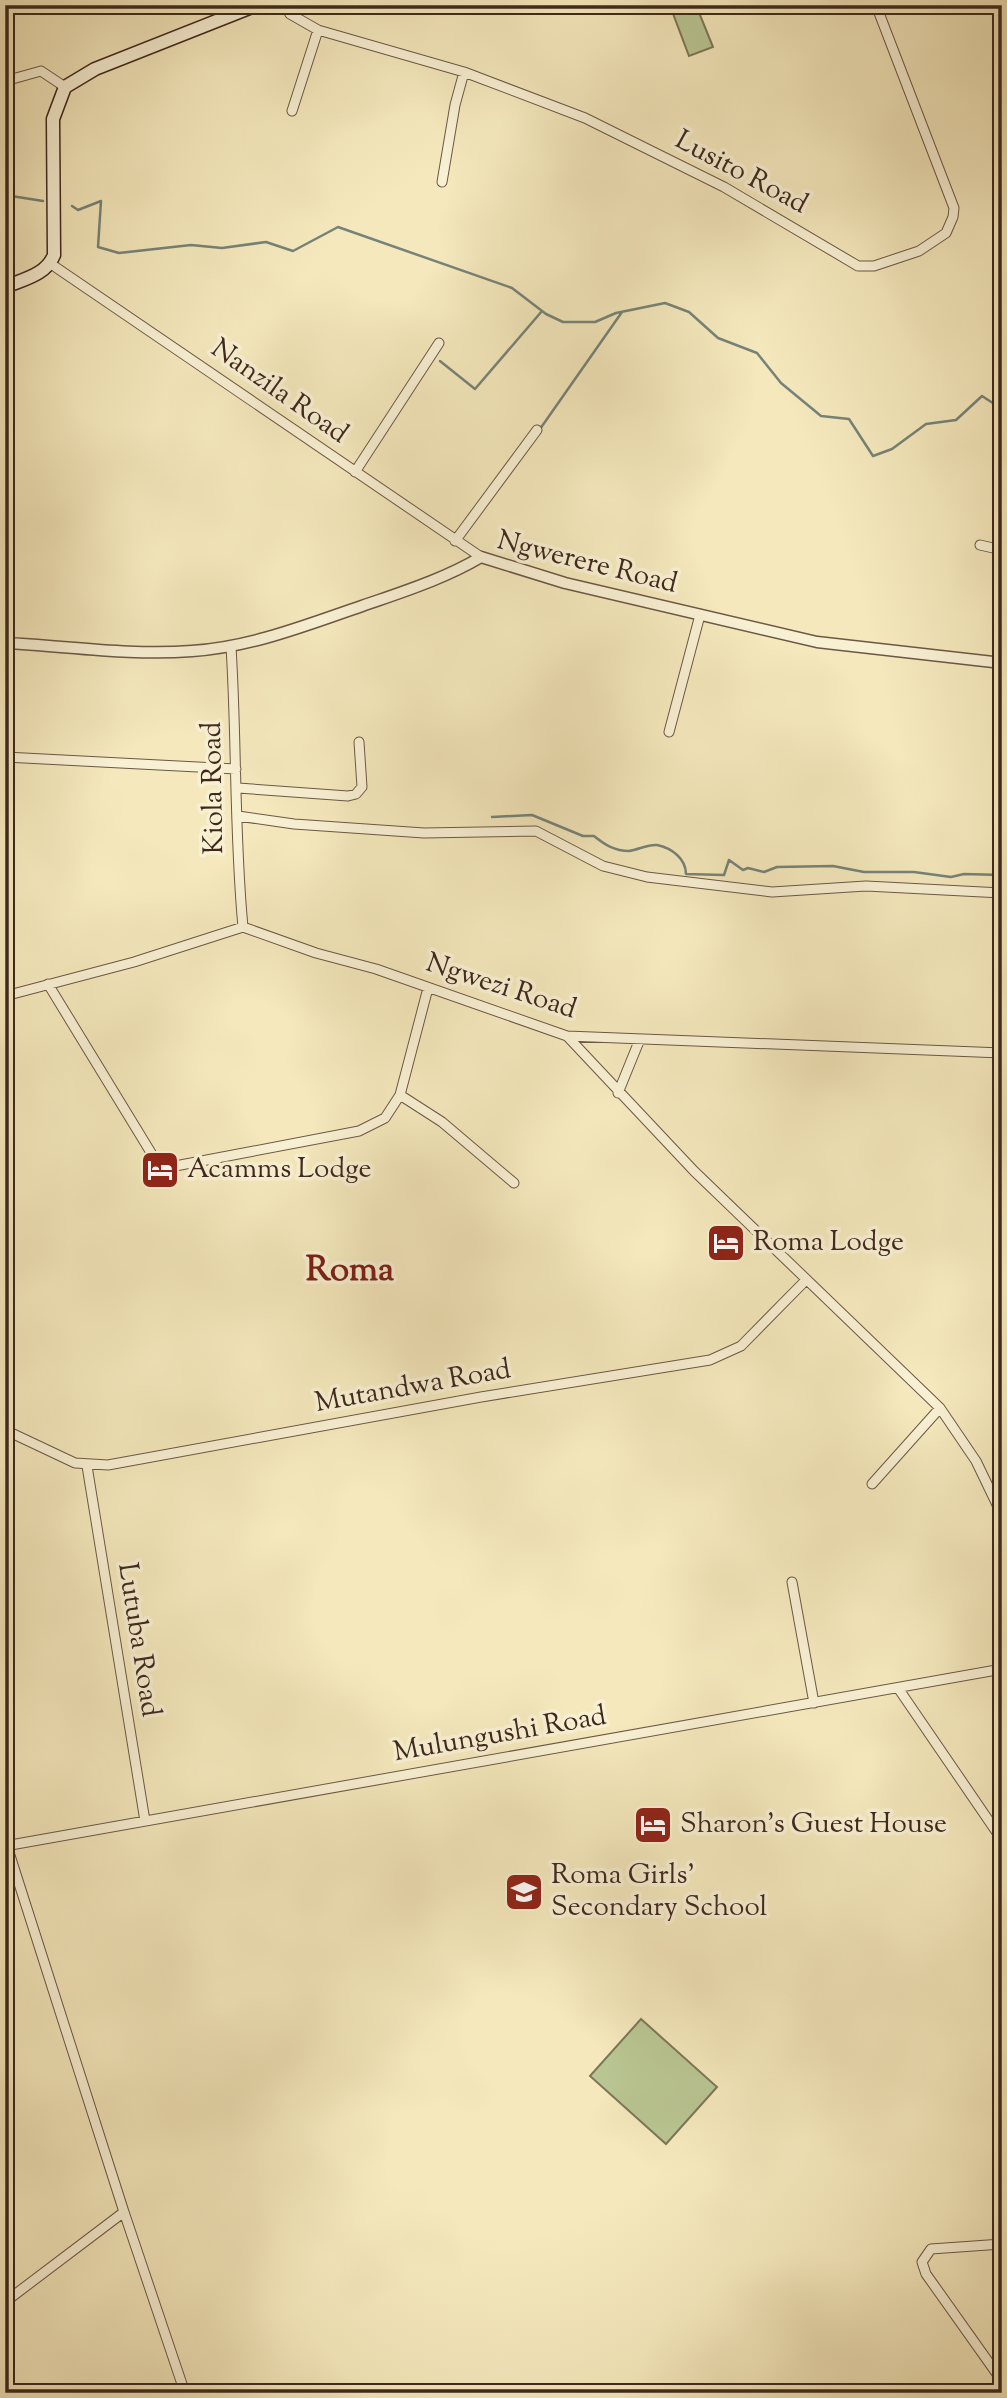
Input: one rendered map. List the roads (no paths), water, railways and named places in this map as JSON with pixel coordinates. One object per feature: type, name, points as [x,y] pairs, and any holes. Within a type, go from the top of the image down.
[{"type":"main road","points":[[5,287],[40,273],[51,264],[55,245],[53,119],[65,87],[95,69],[257,5]]},
{"type":"street","name":"Lusito Road","points":[[285,5],[290,14],[318,30],[464,72],[585,118],[724,187],[804,233],[840,258],[858,266],[874,267],[919,251],[946,233],[954,208],[876,5]]},
{"type":"street","points":[[292,111],[318,30]]},
{"type":"street","points":[[5,81],[41,71],[65,87]]},
{"type":"street","points":[[442,182],[464,72]]},
{"type":"street","name":"Nanzila Road","points":[[51,264],[481,557]]},
{"type":"street","points":[[355,472],[439,343]]},
{"type":"street","points":[[455,541],[537,430]]},
{"type":"street","points":[[980,545],[1002,550]]},
{"type":"street","name":"Ngwerere Road","points":[[5,643],[189,652],[231,647],[273,637],[378,600],[459,570],[481,557],[565,583],[817,642],[1002,663]]},
{"type":"street","points":[[669,732],[700,615]]},
{"type":"street","name":"Kiola Road","points":[[231,647],[238,788],[237,856],[243,927]]},
{"type":"street","points":[[238,788],[356,794],[362,787],[359,743]]},
{"type":"street","points":[[5,757],[236,769]]},
{"type":"street","points":[[238,816],[294,824],[424,833],[536,831],[603,866],[647,877],[772,892],[866,886],[1002,893]]},
{"type":"street","points":[[5,996],[134,962],[243,927]]},
{"type":"street","name":"Ngwezi Road","points":[[243,927],[567,1036],[1002,1053]]},
{"type":"street","points":[[48,984],[153,1156],[170,1167],[371,1128],[385,1118],[400,1096],[428,988]]},
{"type":"street","points":[[567,1036],[618,1093],[806,1280],[860,1328],[940,1408],[976,1461],[1002,1515]]},
{"type":"street","points":[[618,1093],[640,1039]]},
{"type":"street","points":[[400,1096],[442,1122],[514,1183]]},
{"type":"street","name":"Mutandwa Road","points":[[5,1430],[87,1466],[108,1465],[481,1397],[710,1360],[741,1346],[806,1280]]},
{"type":"street","points":[[872,1484],[940,1408]]},
{"type":"street","name":"Lutuba Road","points":[[87,1466],[145,1821]]},
{"type":"street","points":[[792,1582],[814,1703]]},
{"type":"street","name":"Mulungushi Road","points":[[6,1846],[1002,1669]]},
{"type":"street","points":[[898,1688],[1002,1840]]},
{"type":"street","points":[[6,1846],[185,2393]]},
{"type":"street","points":[[5,2302],[124,2212]]},
{"type":"street","points":[[1002,2244],[930,2249],[922,2262],[926,2274],[1002,2381]]},
{"type":"waterway","points":[[5,195],[43,201]]},
{"type":"waterway","points":[[72,206],[78,210],[101,201],[98,247],[119,253],[191,245],[222,248],[266,242],[293,251],[338,227],[512,288],[546,314],[563,322],[595,322],[616,313],[665,303],[689,312],[718,338],[757,353],[781,383],[821,416],[849,419],[873,456],[892,449],[926,424],[956,420],[982,396],[1002,409]]},
{"type":"waterway","points":[[440,361],[475,389],[542,311]]},
{"type":"waterway","points":[[540,429],[622,312]]},
{"type":"waterway","points":[[492,817],[532,815],[583,836],[594,836],[619,850],[663,846],[681,859],[686,874],[724,875],[729,860],[743,870],[748,868],[764,872],[777,867],[833,866],[864,872],[914,872],[951,877],[964,874],[1002,875]]},
{"type":"place","name":"Acamms Lodge","points":[[160,1170]]},
{"type":"place","name":"Roma Lodge","points":[[726,1243]]},
{"type":"place","name":"Sharon's Guest House","points":[[653,1825]]},
{"type":"place","name":"Roma Girls' Secondary School","points":[[524,1892]]},
{"type":"district","name":"Roma","points":[[350,1271]]}]
